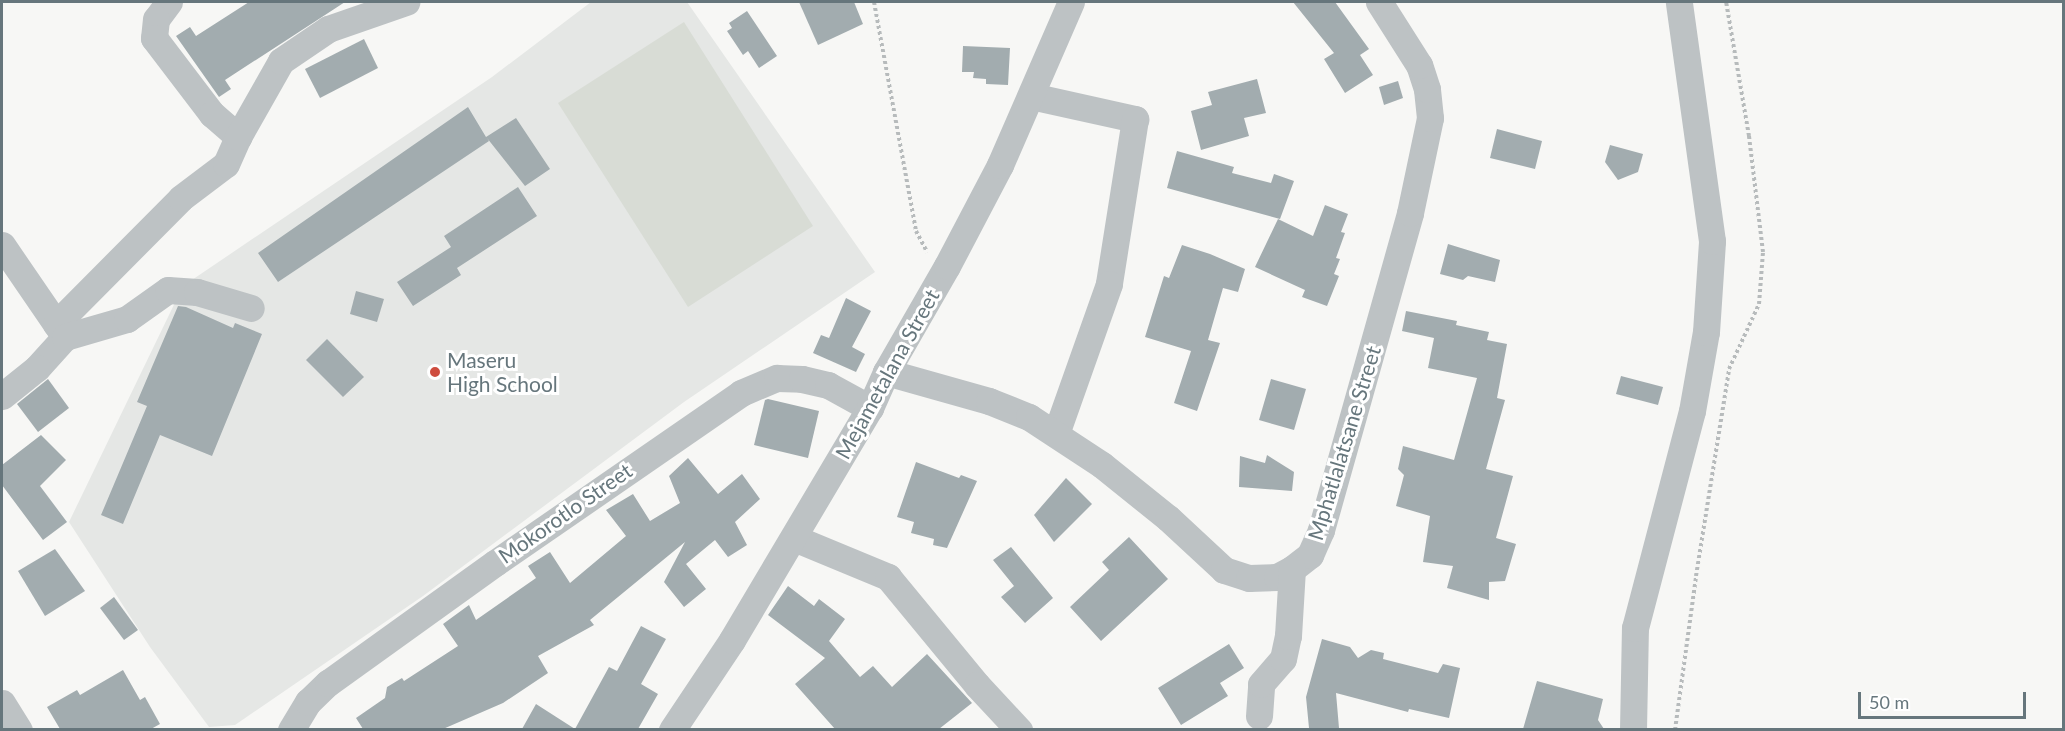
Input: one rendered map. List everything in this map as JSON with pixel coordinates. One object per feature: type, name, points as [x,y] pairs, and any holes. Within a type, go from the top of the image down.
[{"type":"street","points":[[169,2],[156,19],[154,38],[212,114],[238,137]]},
{"type":"street","points":[[2,396],[37,368],[61,330],[181,198],[226,164],[238,137],[281,61],[328,29],[406,2]]},
{"type":"street","name":"Mejametalana Street","points":[[672,729],[732,640],[870,408],[886,372],[947,266],[1000,165],[1071,2]]},
{"type":"street","name":"Mphatlalatsane Street","points":[[886,372],[989,401],[1029,417],[1127,485],[1224,570],[1249,578],[1278,577],[1292,569],[1310,555],[1321,531],[1410,213],[1430,118],[1427,89],[1419,65],[1380,2]]},
{"type":"street","points":[[1633,729],[1635,628],[1692,411],[1706,332],[1712,241],[1679,2]]},
{"type":"street","points":[[1031,96],[1135,119],[1109,284],[1056,434]]},
{"type":"street","points":[[2,245],[61,330]]},
{"type":"street","points":[[61,330],[127,319],[168,290],[197,292],[251,308]]},
{"type":"street","name":"Mokorotlo Street","points":[[291,729],[308,702],[328,683],[563,515],[741,393],[777,378],[802,379],[828,386],[870,408]]},
{"type":"street","points":[[794,538],[888,577],[977,686],[1019,729]]},
{"type":"street","points":[[1259,716],[1261,684],[1283,659],[1288,636],[1292,569]]},
{"type":"street","points":[[2,703],[19,729]]},
{"type":"path","points":[[874,2],[916,231],[931,258],[947,266]]},
{"type":"shaded area","name":"Maseru High School","points":[[591,2],[687,2],[875,272],[684,402],[423,596],[235,725],[209,727],[150,647],[69,522],[183,286],[492,77]]},
{"type":"shaded area","points":[[684,22],[813,226],[688,307],[558,103]]},
{"type":"building","points":[[249,2],[345,2],[225,80],[231,89],[219,97],[176,36],[190,27],[196,36]]},
{"type":"building","points":[[799,2],[854,2],[863,24],[818,45]]},
{"type":"building","points":[[1293,2],[1335,2],[1369,49],[1360,55],[1373,75],[1345,93],[1324,59],[1334,53]]},
{"type":"building","points":[[747,11],[777,56],[759,68],[748,51],[743,55],[727,31],[732,28],[729,23]]},
{"type":"building","points":[[364,39],[378,68],[320,98],[305,69]]},
{"type":"building","points":[[963,46],[1010,48],[1008,85],[986,84],[986,79],[973,78],[974,72],[962,72]]},
{"type":"building","points":[[1257,79],[1266,113],[1244,118],[1249,136],[1201,150],[1191,111],[1212,105],[1208,92]]},
{"type":"building","points":[[1398,81],[1403,98],[1384,105],[1379,87]]},
{"type":"building","points":[[468,107],[486,137],[516,118],[550,169],[525,186],[487,138],[489,141],[278,282],[258,253]]},
{"type":"building","points":[[1497,129],[1542,141],[1535,169],[1490,158]]},
{"type":"building","points":[[1610,145],[1643,154],[1638,172],[1618,180],[1605,162]]},
{"type":"building","points":[[1177,151],[1234,167],[1232,173],[1271,183],[1274,174],[1294,181],[1280,219],[1167,188]]},
{"type":"building","points":[[518,187],[537,216],[457,268],[461,275],[413,306],[397,282],[451,247],[444,236]]},
{"type":"building","points":[[1325,205],[1348,214],[1341,232],[1345,233],[1336,258],[1340,259],[1334,274],[1339,276],[1327,306],[1302,297],[1305,290],[1255,267],[1278,219],[1313,236]]},
{"type":"building","points":[[1448,244],[1500,260],[1495,282],[1468,276],[1463,280],[1440,274]]},
{"type":"building","points":[[1182,245],[1245,269],[1238,292],[1223,288],[1208,340],[1220,343],[1197,411],[1174,403],[1191,351],[1145,337],[1164,276],[1169,278]]},
{"type":"building","points":[[356,291],[384,299],[377,322],[350,314]]},
{"type":"building","points":[[846,298],[871,311],[852,347],[865,354],[856,372],[813,353],[821,335],[829,338]]},
{"type":"building","points":[[178,306],[186,307],[233,328],[235,323],[262,334],[212,456],[160,435],[123,524],[101,515],[147,406],[137,402]]},
{"type":"building","points":[[1406,311],[1457,321],[1456,325],[1489,332],[1487,340],[1507,344],[1497,398],[1505,400],[1486,469],[1513,476],[1496,538],[1516,544],[1505,581],[1489,582],[1489,600],[1447,588],[1453,566],[1423,562],[1430,516],[1396,506],[1404,475],[1398,469],[1403,446],[1454,460],[1477,378],[1428,368],[1434,338],[1402,331]]},
{"type":"building","points":[[327,339],[364,377],[343,397],[306,360]]},
{"type":"building","points":[[1621,376],[1663,387],[1658,405],[1616,394]]},
{"type":"building","points":[[48,379],[69,408],[38,432],[17,404]]},
{"type":"building","points":[[1271,379],[1306,389],[1294,430],[1259,420]]},
{"type":"building","points":[[765,400],[819,411],[808,458],[754,445]]},
{"type":"building","points":[[41,435],[66,460],[40,486],[67,522],[43,540],[2,485],[2,465]]},
{"type":"building","points":[[1267,455],[1294,472],[1292,491],[1239,487],[1240,456],[1265,463]]},
{"type":"building","points":[[688,458],[718,494],[742,474],[760,499],[735,522],[747,545],[728,557],[715,540],[686,564],[706,589],[684,607],[664,582],[685,542],[590,620],[594,625],[538,656],[548,673],[503,703],[443,729],[363,729],[356,718],[385,698],[387,687],[402,678],[404,681],[458,646],[443,624],[469,605],[476,620],[536,578],[528,566],[550,552],[570,583],[626,536],[606,510],[633,494],[650,521],[680,503],[669,476]]},
{"type":"building","points":[[916,462],[959,478],[961,475],[977,481],[947,548],[933,545],[934,539],[911,533],[914,522],[897,517]]},
{"type":"building","points":[[1066,478],[1092,504],[1054,542],[1034,515]]},
{"type":"building","points":[[1129,537],[1168,579],[1101,641],[1070,607],[1109,570],[1102,562]]},
{"type":"building","points":[[1011,547],[1053,598],[1025,623],[1001,597],[1014,586],[993,560]]},
{"type":"building","points":[[55,549],[85,591],[45,616],[18,571]]},
{"type":"building","points":[[788,586],[814,606],[819,599],[845,619],[829,641],[860,677],[873,666],[892,687],[927,654],[972,703],[939,729],[835,729],[795,684],[825,658],[768,615]]},
{"type":"building","points":[[114,597],[138,630],[124,640],[100,608]]},
{"type":"building","points":[[641,626],[666,639],[641,684],[658,694],[638,729],[575,729],[609,667],[617,671]]},
{"type":"building","points":[[1322,639],[1350,647],[1358,658],[1371,650],[1384,653],[1383,659],[1438,673],[1443,664],[1460,668],[1449,718],[1409,709],[1408,712],[1336,693],[1339,728],[1309,728],[1306,697]]},
{"type":"building","points":[[1229,644],[1244,668],[1220,683],[1228,696],[1181,725],[1158,688]]},
{"type":"building","points":[[123,670],[140,700],[145,697],[160,724],[151,729],[60,729],[47,707],[77,690],[80,695]]},
{"type":"building","points":[[1537,681],[1603,699],[1598,720],[1604,729],[1523,729]]},
{"type":"building","points":[[536,704],[575,729],[522,729]]},
{"type":"place","name":"Maseru High School","points":[[435,372]]}]
